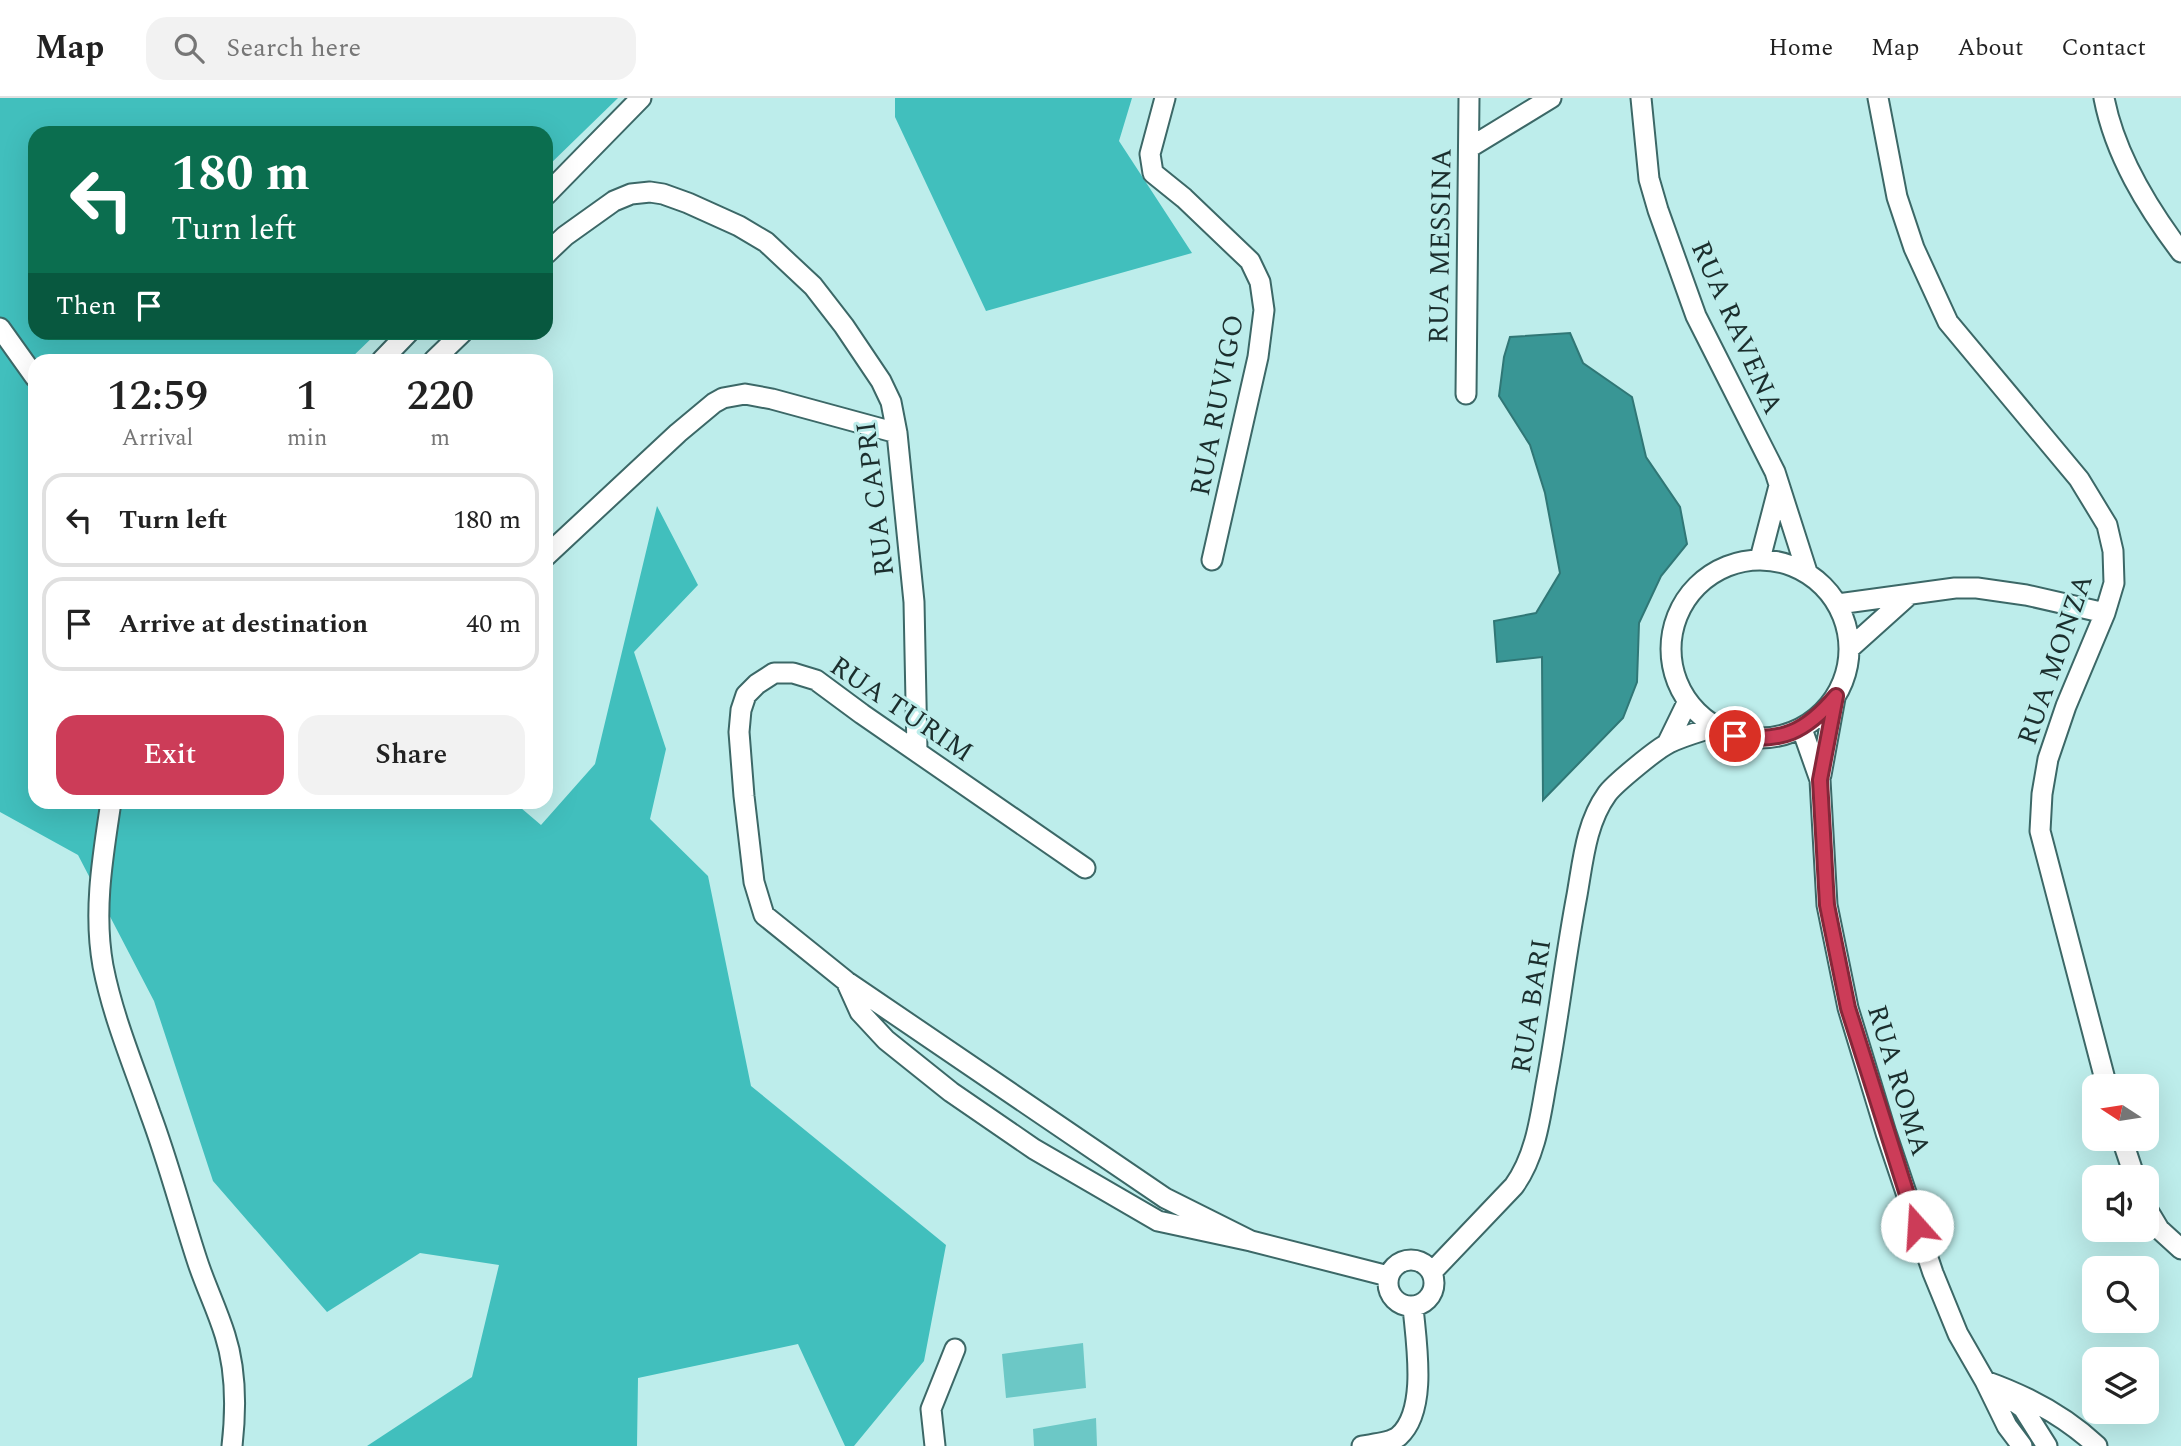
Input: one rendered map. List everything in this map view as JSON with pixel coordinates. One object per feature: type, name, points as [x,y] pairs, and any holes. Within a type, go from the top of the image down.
[{"type":"street","points":[[553,188],[641,98]]},
{"type":"street","name":"RUA RUVIGO","points":[[1165,98],[1150,154],[1153,173],[1184,198],[1250,261],[1260,282],[1265,310],[1258,358],[1212,560]]},
{"type":"street","name":"RUA MESSINA","points":[[1466,394],[1469,98]]},
{"type":"street","points":[[1469,148],[1528,104],[1551,98]]},
{"type":"street","name":"RUA MONZA","points":[[1878,98],[1897,197],[1913,248],[1948,322],[2078,479],[2107,525],[2113,551],[2114,583],[2105,613],[2066,706],[2048,759],[2040,831],[2105,1074]]},
{"type":"street","points":[[2104,98],[2128,169],[2157,220],[2181,252]]},
{"type":"street","name":"RUA RAVENA","points":[[1642,101],[1649,179],[1662,222],[1696,316],[1775,472],[1807,572]]},
{"type":"street","name":"RUA CAPRI","points":[[553,247],[614,201],[631,194],[663,194],[739,226],[766,243],[813,286],[844,326],[881,381],[891,402],[897,433],[914,602],[917,751]]},
{"type":"street","points":[[0,328],[28,367]]},
{"type":"street","points":[[388,354],[401,340]]},
{"type":"street","points":[[440,354],[455,340]]},
{"type":"street","points":[[553,549],[678,433],[723,398],[745,394],[772,399],[897,433]]},
{"type":"street","points":[[1760,559],[1779,485]]},
{"type":"street","points":[[1760,559],[1786,563],[1807,572],[1824,586],[1838,604],[1846,625],[1850,649],[1846,674],[1836,696],[1820,715],[1802,729],[1780,737],[1758,739],[1735,736],[1714,727],[1687,703],[1672,667],[1670,640],[1677,615],[1690,592],[1710,574],[1734,563],[1760,559]]},
{"type":"street","points":[[1838,604],[1955,588],[1977,588],[2026,595],[2105,613]]},
{"type":"street","points":[[1850,649],[1908,596]]},
{"type":"street","name":"RUA TURIM","points":[[1085,869],[816,680],[793,673],[774,673],[757,684],[747,695],[741,710],[739,732],[754,882],[764,915],[846,981],[1165,1198],[1251,1241]]},
{"type":"street","name":"RUA ROMA","points":[[1836,696],[1820,780],[1827,905],[1848,1008],[1933,1273],[1958,1335],[2007,1426],[2022,1446]]},
{"type":"street","name":"RUA BARI","points":[[1667,744],[1687,703]]},
{"type":"street","name":"RUA BARI","points":[[1432,1272],[1523,1173],[1539,1125],[1568,941],[1591,828],[1608,792],[1667,744],[1714,727]]},
{"type":"street","name":"RUA ROMA","points":[[1802,729],[1820,780]]},
{"type":"street","points":[[110,809],[101,874],[99,929],[103,965],[120,1033],[151,1114],[198,1264],[226,1337],[233,1384],[232,1446]]},
{"type":"street","name":"RUA TURIM","points":[[846,981],[860,1012],[886,1040],[951,1092],[1034,1149],[1158,1221],[1251,1241],[1388,1276]]},
{"type":"street","points":[[2159,1227],[2181,1249]]},
{"type":"street","points":[[1405,1260],[1420,1261],[1432,1272],[1434,1287],[1427,1301],[1413,1307],[1398,1304],[1393,1299],[1389,1292],[1388,1276],[1398,1264],[1405,1260]]},
{"type":"street","points":[[1362,1446],[1398,1437],[1412,1419],[1418,1383],[1413,1307]]},
{"type":"street","points":[[935,1446],[931,1409],[955,1349]]},
{"type":"street","points":[[1985,1381],[2014,1392],[2071,1425],[2097,1446]]},
{"type":"street","name":"RUA ROMA","points":[[1985,1381],[2023,1408],[2047,1446]]},
{"type":"street","points":[[2023,1408],[2071,1440]]},
{"type":"shaded area","points":[[0,98],[618,98],[553,161],[553,126],[28,126],[28,340],[370,340],[355,354],[28,354],[28,809],[522,809],[541,825],[595,764],[657,506],[698,585],[634,652],[666,749],[650,819],[708,876],[751,1086],[946,1245],[924,1361],[854,1446],[845,1446],[798,1344],[638,1378],[637,1446],[367,1446],[472,1377],[499,1265],[420,1253],[327,1312],[213,1181],[154,1001],[78,855],[0,812]]},
{"type":"shaded area","points":[[895,98],[1132,98],[1119,141],[1192,253],[986,311],[895,117]]},
{"type":"shaded area","points":[[1570,333],[1583,363],[1632,397],[1646,457],[1680,507],[1687,544],[1661,576],[1639,623],[1637,682],[1623,718],[1543,800],[1542,657],[1497,662],[1494,621],[1536,613],[1560,573],[1545,493],[1530,445],[1499,396],[1504,357],[1510,337]]},
{"type":"shaded area","points":[[1083,1343],[1086,1388],[1006,1398],[1002,1354]]},
{"type":"shaded area","points":[[1096,1418],[1097,1446],[1034,1446],[1033,1429]]},
{"type":"route","points":[[1735,736],[1758,739],[1780,737],[1802,729],[1820,715],[1836,696],[1820,780],[1827,905],[1848,1008],[1917,1226]]}]
